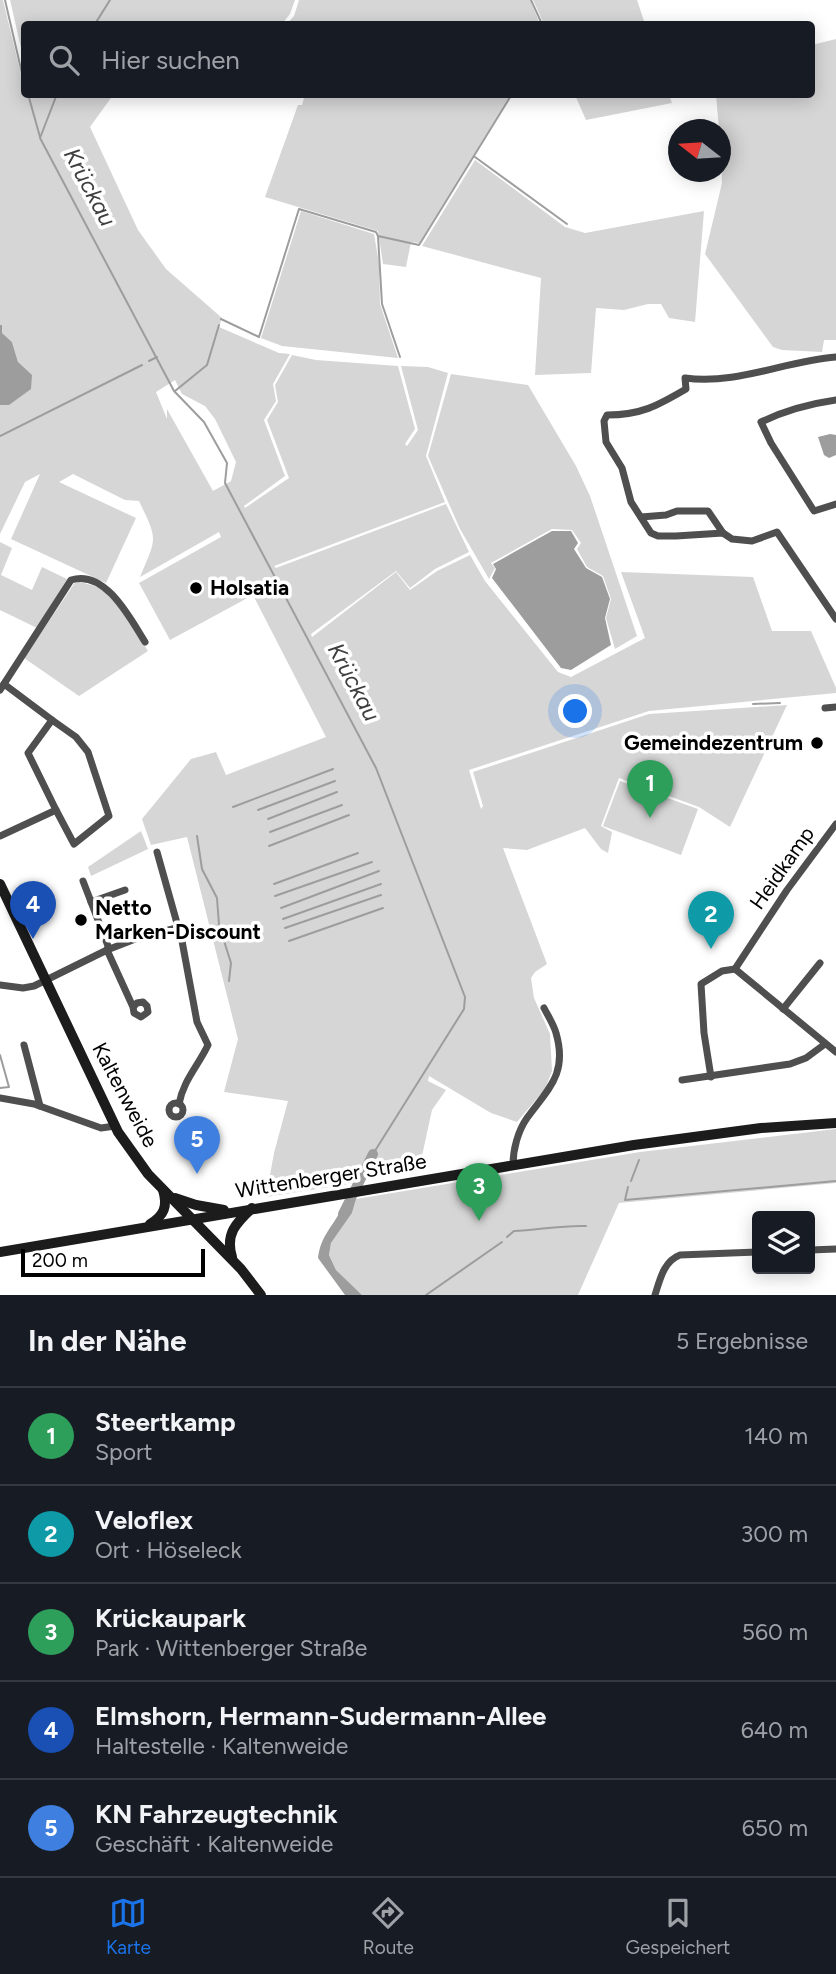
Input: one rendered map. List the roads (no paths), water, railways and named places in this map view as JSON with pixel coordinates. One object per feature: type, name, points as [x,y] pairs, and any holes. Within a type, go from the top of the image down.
[{"type":"main road","name":"Kaltenweide","points":[[0,884],[115,1126],[136,1159],[233,1261],[261,1295]]},
{"type":"main road","name":"Wittenberger Straße","points":[[0,1252],[513,1166],[761,1128],[836,1122]]},
{"type":"main road","points":[[147,1227],[164,1212],[167,1193],[196,1205],[233,1212]]},
{"type":"main road","points":[[233,1261],[229,1243],[231,1232],[235,1224],[252,1208]]},
{"type":"street","points":[[723,533],[658,536],[651,533],[631,502],[622,468],[606,442],[604,421],[607,415],[635,414],[686,389],[685,379],[726,379],[778,369],[808,359],[836,357]]},
{"type":"street","points":[[836,400],[783,411],[761,422],[771,443],[814,511],[836,504]]},
{"type":"street","points":[[641,517],[666,515],[677,511],[708,511],[723,533],[732,539],[752,541],[777,532],[836,619]]},
{"type":"street","points":[[52,720],[28,753],[74,844],[109,816],[88,752],[76,737],[52,720],[2,687],[71,580],[81,577],[101,584],[112,594],[145,642]]},
{"type":"street","points":[[825,708],[836,708]]},
{"type":"street","points":[[0,836],[56,810]]},
{"type":"street","name":"Heidkamp","points":[[735,969],[787,890],[836,824]]},
{"type":"street","points":[[157,852],[182,941],[197,1022],[208,1045],[201,1061],[186,1081],[179,1104]]},
{"type":"street","points":[[83,881],[108,946],[107,950],[133,1007]]},
{"type":"street","points":[[91,901],[125,890]]},
{"type":"street","points":[[0,985],[23,988],[46,980],[107,950],[143,936],[177,928]]},
{"type":"street","points":[[783,1009],[820,963]]},
{"type":"street","points":[[711,1077],[704,1033],[701,984],[722,971],[735,969],[836,1052]]},
{"type":"street","points":[[513,1166],[520,1130],[549,1091],[558,1066],[556,1034],[544,1008]]},
{"type":"street","points":[[682,1080],[790,1063],[806,1058],[825,1044]]},
{"type":"street","points":[[24,1045],[40,1105]]},
{"type":"street","points":[[0,1097],[40,1105],[101,1128],[115,1126]]},
{"type":"street","points":[[815,1250],[836,1249]]},
{"type":"street","points":[[655,1295],[665,1267],[672,1258],[680,1255],[752,1252]]},
{"type":"waterway","points":[[5,0],[21,69]]},
{"type":"waterway","name":"Krückau","points":[[97,21],[110,0]]},
{"type":"waterway","points":[[531,0],[541,21]]},
{"type":"waterway","points":[[29,98],[40,137]]},
{"type":"waterway","name":"Krückau","points":[[55,98],[40,138],[174,391],[204,422],[227,463],[225,483],[376,768],[465,997],[464,1009],[373,1154]]},
{"type":"waterway","points":[[221,319],[259,337],[299,209],[376,232],[378,236],[419,245],[510,98]]},
{"type":"waterway","points":[[475,157],[567,224]]},
{"type":"waterway","points":[[378,236],[382,304],[400,357]]},
{"type":"waterway","points":[[175,391],[207,365],[219,325]]},
{"type":"waterway","name":"Krückau","points":[[149,361],[157,357]]},
{"type":"waterway","points":[[0,436],[142,365]]},
{"type":"waterway","points":[[753,704],[780,703]]},
{"type":"waterway","points":[[233,807],[333,769]]},
{"type":"waterway","points":[[258,810],[335,781]]},
{"type":"waterway","points":[[268,819],[337,792]]},
{"type":"waterway","points":[[270,832],[342,805]]},
{"type":"waterway","points":[[269,846],[349,815]]},
{"type":"waterway","points":[[197,836],[202,869],[217,898],[219,925],[231,963],[229,981]]},
{"type":"waterway","points":[[274,884],[358,853]]},
{"type":"waterway","points":[[275,896],[372,862]]},
{"type":"waterway","points":[[281,908],[379,871]]},
{"type":"waterway","points":[[283,919],[381,884]]},
{"type":"waterway","points":[[285,928],[381,895]]},
{"type":"waterway","points":[[289,941],[383,908]]},
{"type":"waterway","points":[[0,1055],[9,1087],[0,1088]]},
{"type":"waterway","name":"Krückau","points":[[343,1214],[373,1154]]},
{"type":"waterway","points":[[631,1181],[639,1160]]},
{"type":"waterway","points":[[628,1187],[625,1200],[836,1181]]},
{"type":"waterway","points":[[507,1237],[514,1231],[586,1226]]},
{"type":"waterway","points":[[426,1295],[502,1242]]},
{"type":"place","name":"Holsatia","points":[[196,588]]},
{"type":"place","name":"Gemeindezentrum","points":[[817,743]]},
{"type":"place","name":"Steertkamp","points":[[650,818]]},
{"type":"place","name":"Netto Marken-Discount","points":[[81,920]]},
{"type":"place","name":"Elmshorn, Hermann-Sudermann-Allee","points":[[33,939]]},
{"type":"place","name":"Veloflex","points":[[711,949]]},
{"type":"place","name":"KN Fahrzeugtechnik","points":[[197,1174]]},
{"type":"place","name":"Krückaupark","points":[[479,1221]]}]
